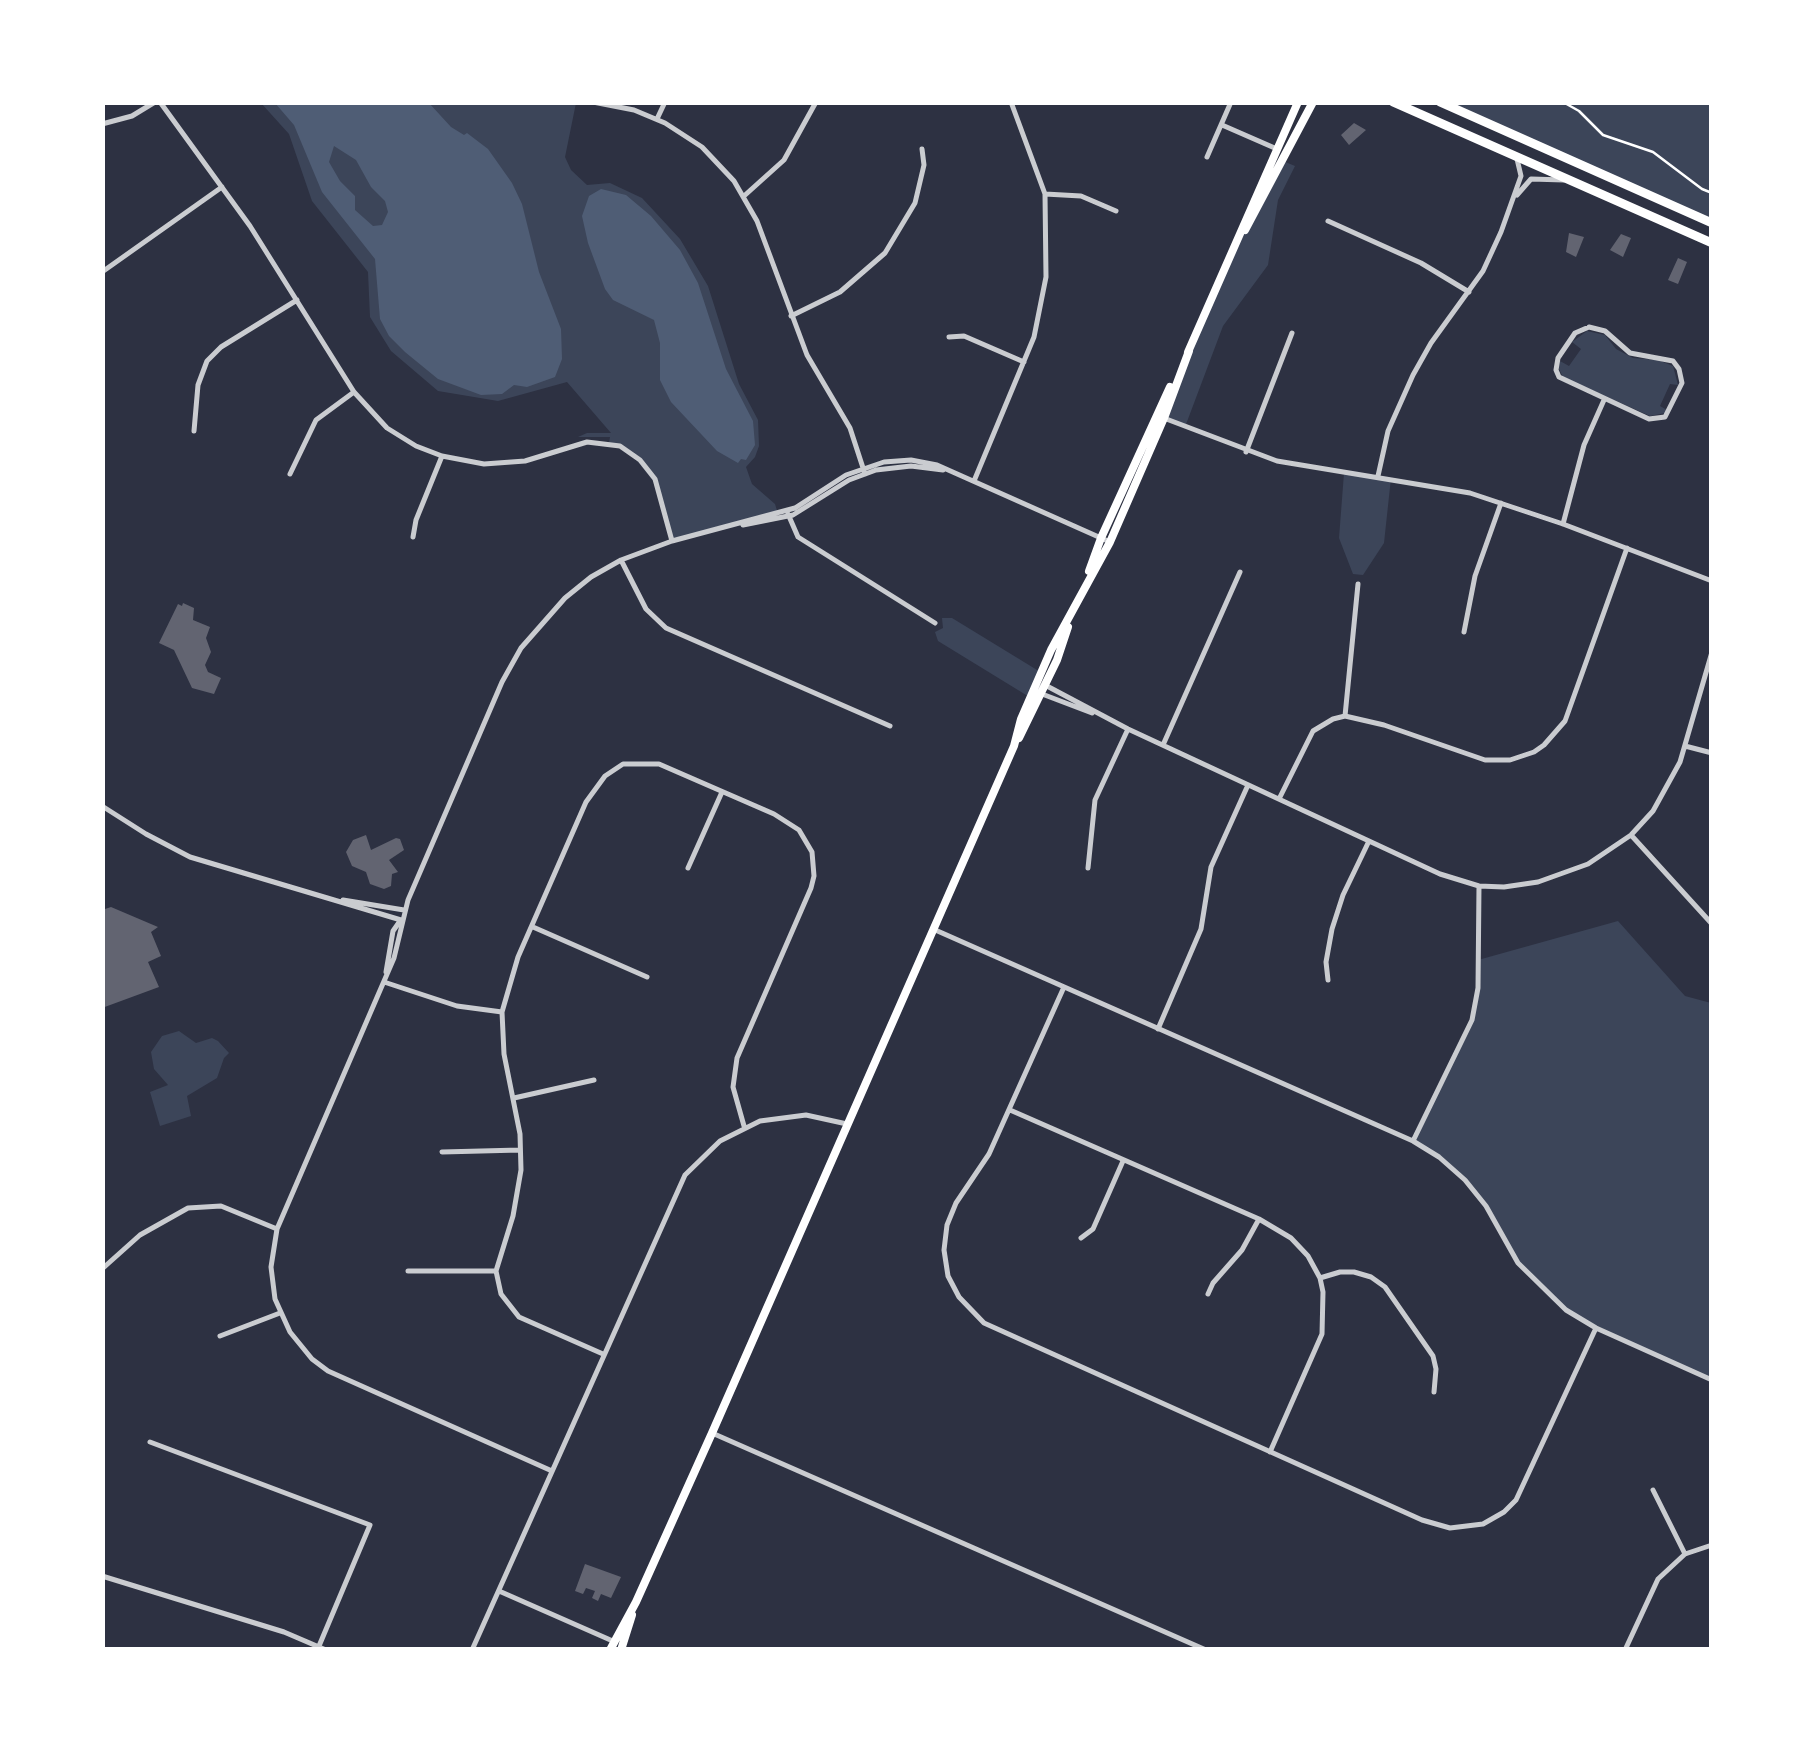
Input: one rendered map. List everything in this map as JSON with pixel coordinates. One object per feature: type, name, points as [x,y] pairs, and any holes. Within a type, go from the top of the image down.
[{"type":"main road","points":[[1393,102],[1712,243]]},
{"type":"main road","points":[[1440,102],[1712,223]]},
{"type":"main road","points":[[1231,256],[1314,103]]},
{"type":"main road","points":[[617,1646],[1295,105]]},
{"type":"main road","points":[[1277,149],[1287,154]]},
{"type":"street","points":[[102,124],[132,116],[157,102],[222,188],[354,392],[387,428],[442,456],[476,463],[526,461],[581,442],[620,446],[640,460],[655,479],[672,541]]},
{"type":"street","points":[[593,102],[657,119],[702,147],[724,168],[744,196],[807,355],[846,419],[864,471]]},
{"type":"street","points":[[657,119],[665,102]]},
{"type":"street","points":[[744,196],[784,160],[816,102]]},
{"type":"street","points":[[974,481],[1037,327],[1046,277],[1045,194],[1011,102]]},
{"type":"street","points":[[1207,157],[1231,102]]},
{"type":"street","points":[[1222,124],[1277,149]]},
{"type":"street","points":[[791,316],[854,283],[885,253],[916,202],[922,185],[922,149]]},
{"type":"street","points":[[1378,477],[1388,431],[1414,374],[1484,271],[1516,198],[1521,171],[1515,156]]},
{"type":"street","points":[[1516,198],[1531,179],[1569,180]]},
{"type":"street","points":[[102,272],[222,188]]},
{"type":"street","points":[[1045,194],[1081,196],[1116,211]]},
{"type":"street","points":[[1328,222],[1421,263],[1469,292]]},
{"type":"street","points":[[194,430],[198,384],[207,361],[221,346],[297,300]]},
{"type":"street","points":[[1600,328],[1626,351],[1638,356],[1664,357],[1679,369],[1680,389],[1669,413],[1660,420],[1648,419],[1604,400],[1564,382],[1556,370],[1558,358],[1581,329],[1600,328]]},
{"type":"street","points":[[1246,452],[1292,333]]},
{"type":"street","points":[[949,337],[964,336],[1024,362]]},
{"type":"street","points":[[290,474],[316,420],[354,392]]},
{"type":"street","points":[[1563,524],[1584,445],[1604,400]]},
{"type":"street","points":[[1160,417],[1246,452],[1309,468],[1438,486],[1501,503],[1712,581]]},
{"type":"street","points":[[412,537],[442,456]]},
{"type":"street","points":[[552,1471],[328,1371],[302,1349],[280,1313],[271,1268],[277,1229],[385,978],[393,932],[502,682],[521,648],[565,598],[620,560],[672,541],[788,514],[864,471],[911,460],[951,471],[1105,540]]},
{"type":"street","points":[[1464,632],[1475,576],[1501,503]]},
{"type":"street","points":[[788,514],[798,537],[935,623]]},
{"type":"street","points":[[1279,799],[1313,731],[1345,716],[1384,724],[1485,760],[1510,760],[1534,752],[1566,721],[1627,548]]},
{"type":"street","points":[[620,560],[646,609],[666,628],[890,726]]},
{"type":"street","points":[[1163,745],[1240,572]]},
{"type":"street","points":[[1345,716],[1358,584]]},
{"type":"street","points":[[1040,687],[1440,874],[1479,886],[1525,885],[1588,864],[1631,835],[1663,797],[1685,746],[1712,652]]},
{"type":"street","points":[[1088,868],[1095,800],[1128,729]]},
{"type":"street","points":[[1685,746],[1712,754]]},
{"type":"street","points":[[604,1354],[519,1317],[501,1294],[496,1270],[521,1170],[514,1098],[504,1054],[502,1012],[513,972],[586,802],[616,767],[639,762],[659,764],[789,822],[808,841],[814,864],[811,888],[737,1058],[733,1087],[744,1126]]},
{"type":"street","points":[[1158,1028],[1201,929],[1211,867],[1248,785]]},
{"type":"street","points":[[688,868],[722,792]]},
{"type":"street","points":[[102,806],[190,857],[401,920]]},
{"type":"street","points":[[1631,835],[1712,924]]},
{"type":"street","points":[[1328,980],[1326,962],[1332,929],[1342,896],[1369,841]]},
{"type":"street","points":[[1413,1141],[1472,1020],[1478,988],[1479,886]]},
{"type":"street","points":[[325,896],[404,910]]},
{"type":"street","points":[[533,926],[647,977]]},
{"type":"street","points":[[932,929],[1413,1141],[1440,1157],[1465,1180],[1486,1206],[1518,1263],[1566,1310],[1596,1328],[1712,1380]]},
{"type":"street","points":[[385,978],[457,1006],[502,1012]]},
{"type":"street","points":[[1064,987],[983,1165],[956,1202],[947,1225],[945,1262],[959,1298],[994,1330],[1435,1525],[1462,1528],[1483,1524],[1504,1512],[1524,1490],[1596,1328]]},
{"type":"street","points":[[514,1098],[594,1080]]},
{"type":"street","points":[[1010,1110],[1259,1219],[1291,1238],[1308,1256],[1320,1278],[1324,1300],[1322,1334],[1270,1452]]},
{"type":"street","points":[[472,1650],[685,1176],[708,1150],[744,1126],[790,1115],[818,1116],[847,1124]]},
{"type":"street","points":[[442,1152],[520,1150]]},
{"type":"street","points":[[1081,1238],[1093,1229],[1123,1161]]},
{"type":"street","points":[[102,1269],[140,1235],[188,1208],[220,1206],[277,1229]]},
{"type":"street","points":[[1208,1294],[1238,1257],[1259,1219]]},
{"type":"street","points":[[408,1270],[496,1270]]},
{"type":"street","points":[[1320,1278],[1354,1272],[1371,1277],[1385,1288],[1433,1356],[1434,1392]]},
{"type":"street","points":[[220,1336],[280,1313]]},
{"type":"street","points":[[712,1433],[1206,1650]]},
{"type":"street","points":[[150,1442],[370,1525],[318,1646]]},
{"type":"street","points":[[1653,1490],[1685,1554]]},
{"type":"street","points":[[1626,1649],[1658,1579],[1685,1554],[1712,1545]]},
{"type":"street","points":[[102,1576],[326,1650]]},
{"type":"street","points":[[498,1591],[617,1646]]},
{"type":"path","points":[[1563,102],[1579,111],[1603,135],[1653,152],[1712,193]]},
{"type":"shaded area","points":[[261,103],[576,103],[565,157],[571,170],[587,185],[610,183],[642,198],[680,239],[708,286],[739,384],[758,420],[759,446],[746,467],[752,484],[775,504],[778,514],[672,541],[658,487],[630,452],[609,443],[610,437],[578,437],[611,433],[567,382],[498,401],[438,391],[391,351],[370,317],[368,272],[312,201],[289,134]]},
{"type":"shaded area","points":[[275,103],[429,103],[451,127],[467,133],[488,149],[522,204],[539,272],[561,329],[562,359],[555,377],[527,387],[514,385],[502,394],[481,395],[438,379],[405,352],[389,336],[380,319],[375,259],[322,192],[294,125]],"holes":[[[334,146],[356,160],[371,187],[385,201],[388,212],[382,225],[373,226],[355,210],[355,196],[329,162]]]},
{"type":"shaded area","points":[[1440,103],[1711,103],[1711,223]]},
{"type":"shaded area","points":[[1283,161],[1295,166],[1278,200],[1268,265],[1223,326],[1185,427],[1163,418],[1231,256]]},
{"type":"shaded area","points":[[601,189],[626,195],[651,216],[680,250],[698,283],[726,369],[753,421],[755,445],[746,460],[738,463],[717,451],[671,402],[660,380],[660,343],[654,320],[613,300],[605,289],[582,216],[589,196]]},
{"type":"shaded area","points":[[1587,331],[1605,335],[1616,349],[1633,358],[1673,366],[1678,385],[1670,384],[1660,406],[1667,410],[1665,413],[1650,416],[1563,377],[1560,361],[1569,366],[1581,349],[1572,342]]},
{"type":"shaded area","points":[[1344,473],[1391,478],[1384,543],[1363,575],[1353,574],[1339,538]]},
{"type":"shaded area","points":[[942,618],[952,618],[1042,673],[1031,698],[938,641],[935,632],[943,628]]},
{"type":"shaded area","points":[[1618,921],[1685,996],[1711,1003],[1711,1380],[1596,1328],[1566,1310],[1519,1263],[1486,1206],[1453,1168],[1413,1141],[1463,1043],[1476,1004],[1478,960]]},
{"type":"shaded area","points":[[179,1031],[196,1043],[212,1038],[229,1053],[217,1078],[187,1096],[191,1116],[160,1126],[150,1092],[168,1085],[154,1069],[151,1052],[162,1036]]},
{"type":"building","points":[[1354,123],[1366,130],[1349,145],[1341,135]]},
{"type":"building","points":[[1569,233],[1584,237],[1576,257],[1566,252]]},
{"type":"building","points":[[1621,234],[1631,238],[1623,257],[1610,250]]},
{"type":"building","points":[[1678,258],[1687,262],[1678,284],[1668,280]]},
{"type":"building","points":[[178,604],[194,608],[193,620],[210,627],[206,638],[211,652],[205,665],[208,672],[221,678],[214,694],[192,688],[174,650],[159,643]]},
{"type":"building","points":[[366,835],[371,850],[396,838],[404,850],[389,860],[398,872],[392,874],[391,886],[384,889],[370,884],[366,872],[352,866],[346,852],[353,840]]},
{"type":"building","points":[[111,907],[158,927],[151,932],[161,956],[148,962],[159,987],[102,1008],[102,910]]},
{"type":"building","points":[[585,1564],[621,1577],[611,1598],[601,1594],[598,1601],[592,1598],[595,1591],[575,1591]]}]
